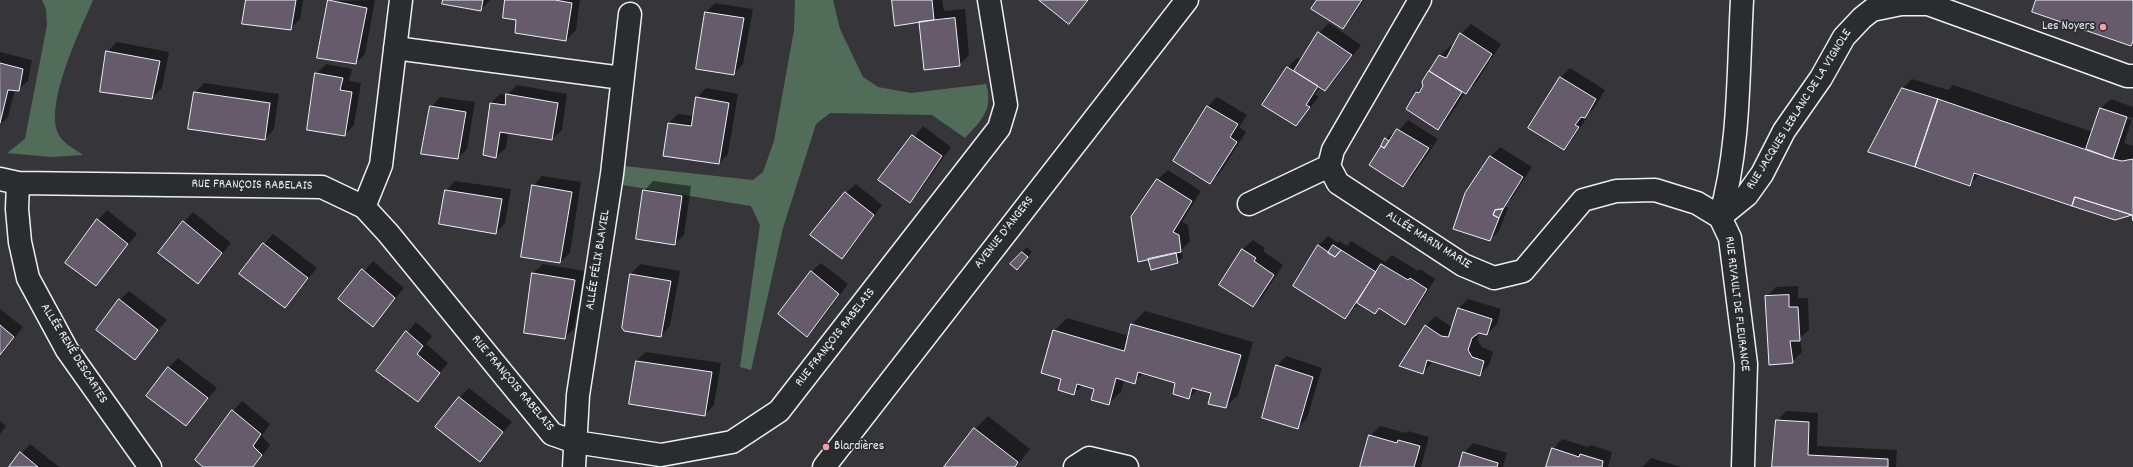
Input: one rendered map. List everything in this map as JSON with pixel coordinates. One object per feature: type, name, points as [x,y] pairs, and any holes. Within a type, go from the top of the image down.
[{"type":"street","points":[[364,207],[381,165],[401,0]]},
{"type":"street","name":"RUE FRANÇOIS RABELAIS","points":[[9,181],[322,187],[364,207],[388,232],[552,434],[575,442],[660,455],[732,442],[779,411],[999,128],[1006,105],[989,0]]},
{"type":"street","name":"AVENUE D'ANGERS","points":[[824,467],[1187,0]]},
{"type":"street","points":[[1249,204],[1329,166],[1333,150],[1420,0]]},
{"type":"street","points":[[1720,217],[1729,187],[1734,149],[1742,0]]},
{"type":"street","name":"RUE JACQUES LEBLANC DE LA VIGNOLE","points":[[1720,217],[1746,195],[1762,174],[1784,131],[1821,78],[1844,37],[1872,10],[1901,4],[1928,4],[2127,76],[2133,76]]},
{"type":"street","name":"ALLÉE FÉLIX BLAVIEL","points":[[575,442],[578,395],[612,174],[630,14]]},
{"type":"street","points":[[396,48],[622,78]]},
{"type":"street","name":"ALLÉE MARIN MARIE","points":[[1329,166],[1338,183],[1463,265],[1494,278],[1523,271],[1583,200],[1616,191],[1655,190],[1697,203],[1720,217]]},
{"type":"street","name":"ALLÉE RENÉ DESCARTES","points":[[9,181],[17,209],[20,242],[28,278],[67,350],[150,467]]},
{"type":"street","name":"RUE RIVAULT DE FLEURANCE","points":[[1720,217],[1730,238],[1746,364],[1742,467]]},
{"type":"street","points":[[574,467],[575,442]]},
{"type":"street","points":[[1082,462],[1127,467]]},
{"type":"green space","points":[[42,0],[93,0],[65,70],[55,110],[56,126],[61,138],[68,145],[83,155],[51,157],[7,153],[25,139],[47,25],[46,9]]},
{"type":"green space","points":[[795,0],[833,0],[840,29],[863,77],[878,87],[911,93],[986,84],[988,101],[987,108],[981,120],[965,138],[932,115],[830,113],[816,124],[783,228],[751,370],[740,367],[760,225],[751,206],[623,185],[624,166],[753,180],[763,172],[774,141],[794,30]]},
{"type":"building","points":[[246,0],[296,0],[291,30],[242,24]]},
{"type":"building","points":[[328,0],[367,8],[356,64],[317,58]]},
{"type":"building","points":[[443,0],[483,0],[481,11],[442,4]]},
{"type":"building","points":[[505,0],[555,0],[572,3],[566,41],[515,33],[516,20],[503,18]]},
{"type":"building","points":[[892,0],[932,0],[934,20],[895,26]]},
{"type":"building","points":[[1039,0],[1088,0],[1069,24]]},
{"type":"building","points":[[1317,0],[1362,0],[1343,29],[1311,9]]},
{"type":"building","name":"Les Noyers","points":[[2036,0],[2133,0],[2133,41],[2131,46],[2032,12]]},
{"type":"building","points":[[705,12],[744,18],[734,75],[696,69]]},
{"type":"building","points":[[955,18],[960,66],[924,70],[919,22]]},
{"type":"building","points":[[1318,32],[1352,55],[1325,91],[1294,71]]},
{"type":"building","points":[[1460,33],[1492,54],[1466,94],[1429,71],[1439,55],[1446,58]]},
{"type":"building","points":[[106,51],[160,61],[152,99],[100,92]]},
{"type":"building","points":[[0,63],[23,69],[19,91],[8,90],[0,123]]},
{"type":"building","points":[[1287,67],[1318,86],[1306,105],[1310,107],[1296,126],[1262,105]]},
{"type":"building","points":[[1429,71],[1462,92],[1438,130],[1406,109],[1416,92],[1419,93],[1423,86],[1422,82]]},
{"type":"building","points":[[315,73],[343,78],[340,90],[352,92],[345,136],[307,130]]},
{"type":"building","points":[[1560,77],[1596,99],[1585,118],[1581,117],[1575,125],[1579,127],[1564,150],[1528,128]]},
{"type":"building","points":[[1902,88],[1938,99],[1915,167],[1868,152]]},
{"type":"building","points":[[194,92],[270,103],[265,140],[188,129]]},
{"type":"building","points":[[506,94],[558,103],[552,140],[500,132],[496,158],[483,155],[490,103],[505,105]]},
{"type":"building","points":[[696,97],[729,103],[719,164],[663,156],[668,123],[691,126]]},
{"type":"building","points":[[1938,99],[2113,159],[2122,161],[2133,159],[2133,221],[2132,215],[2075,197],[2072,206],[1974,173],[1970,186],[1915,167]]},
{"type":"building","points":[[430,106],[466,112],[458,159],[421,154]]},
{"type":"building","points":[[1207,106],[1238,124],[1230,137],[1237,142],[1210,184],[1173,161]]},
{"type":"building","points":[[2100,108],[2127,117],[2113,159],[2086,149]]},
{"type":"building","points":[[1397,129],[1429,148],[1403,187],[1369,165],[1381,146],[1384,148]]},
{"type":"building","points":[[912,135],[942,156],[910,203],[878,180]]},
{"type":"building","points":[[1385,138],[1389,141],[1384,148],[1381,146]]},
{"type":"building","points":[[1490,156],[1523,177],[1503,209],[1495,210],[1493,215],[1499,218],[1490,241],[1453,229],[1465,193]]},
{"type":"building","points":[[1157,179],[1192,201],[1173,232],[1179,235],[1181,252],[1138,262],[1131,217]]},
{"type":"building","points":[[532,185],[572,192],[560,263],[521,257]]},
{"type":"building","points":[[445,190],[502,199],[496,234],[439,224]]},
{"type":"building","points":[[643,190],[682,196],[675,245],[636,239]]},
{"type":"building","points":[[845,192],[874,215],[842,259],[810,235]]},
{"type":"building","points":[[2075,197],[2132,215],[2115,220],[2072,206]]},
{"type":"building","points":[[1503,209],[1499,218],[1493,215],[1495,210]]},
{"type":"building","points":[[97,219],[128,244],[96,286],[65,263]]},
{"type":"building","points":[[183,221],[222,253],[198,284],[158,253]]},
{"type":"building","points":[[263,243],[308,278],[285,308],[239,274]]},
{"type":"building","points":[[1318,245],[1335,257],[1341,250],[1376,272],[1345,319],[1293,286]]},
{"type":"building","points":[[1333,245],[1341,250],[1335,257],[1328,253]]},
{"type":"building","points":[[1242,249],[1256,258],[1254,261],[1274,275],[1253,307],[1219,285]]},
{"type":"building","points":[[1022,252],[1028,257],[1017,270],[1010,264]]},
{"type":"building","points":[[1176,253],[1178,263],[1151,270],[1148,259]]},
{"type":"building","points":[[1381,264],[1408,280],[1410,278],[1427,289],[1405,325],[1379,308],[1375,314],[1357,303]]},
{"type":"building","points":[[362,269],[395,298],[373,327],[338,299]]},
{"type":"building","points":[[811,271],[839,294],[807,337],[778,314]]},
{"type":"building","points":[[532,273],[575,280],[565,339],[524,333]]},
{"type":"building","points":[[630,274],[671,281],[661,337],[624,331],[622,328]]},
{"type":"building","points":[[1789,295],[1789,307],[1798,307],[1800,341],[1790,341],[1793,363],[1769,365],[1765,296]]},
{"type":"building","points":[[119,299],[158,330],[135,360],[96,330]]},
{"type":"building","points":[[1458,308],[1492,319],[1487,335],[1479,333],[1472,338],[1468,350],[1472,357],[1484,361],[1480,376],[1427,360],[1423,374],[1399,366],[1425,325],[1441,336],[1448,337]]},
{"type":"building","points":[[1131,324],[1241,355],[1226,408],[1208,404],[1211,393],[1192,388],[1189,399],[1173,394],[1175,383],[1138,372],[1135,384],[1116,378],[1109,405],[1091,400],[1094,389],[1077,384],[1074,395],[1058,390],[1061,379],[1041,373],[1053,330],[1124,351]]},
{"type":"building","points":[[0,325],[14,337],[0,355]]},
{"type":"building","points":[[406,331],[423,346],[417,354],[440,373],[418,402],[376,371]]},
{"type":"building","points":[[636,361],[712,372],[705,416],[629,404]]},
{"type":"building","points":[[1276,365],[1313,377],[1298,429],[1262,418]]},
{"type":"building","points":[[168,367],[208,398],[186,426],[146,396]]},
{"type":"building","points":[[459,397],[503,432],[480,462],[435,427]]},
{"type":"building","points":[[232,410],[261,434],[253,446],[262,455],[253,467],[203,467],[195,460]]},
{"type":"building","points":[[1776,420],[1809,422],[1808,455],[1888,459],[1888,467],[1772,467]]},
{"type":"building","points":[[974,428],[1018,462],[1015,467],[944,467]]},
{"type":"building","points":[[1369,435],[1397,443],[1398,440],[1420,446],[1414,467],[1360,467]]},
{"type":"building","points":[[1552,448],[1579,457],[1580,454],[1603,461],[1602,467],[1546,467]]},
{"type":"building","points":[[20,452],[38,467],[9,467]]},
{"type":"building","points":[[1463,452],[1498,463],[1497,467],[1459,467]]},
{"type":"place","name":"Les Noyers","points":[[2103,27]]},
{"type":"place","name":"Blardières","points":[[826,447]]}]
